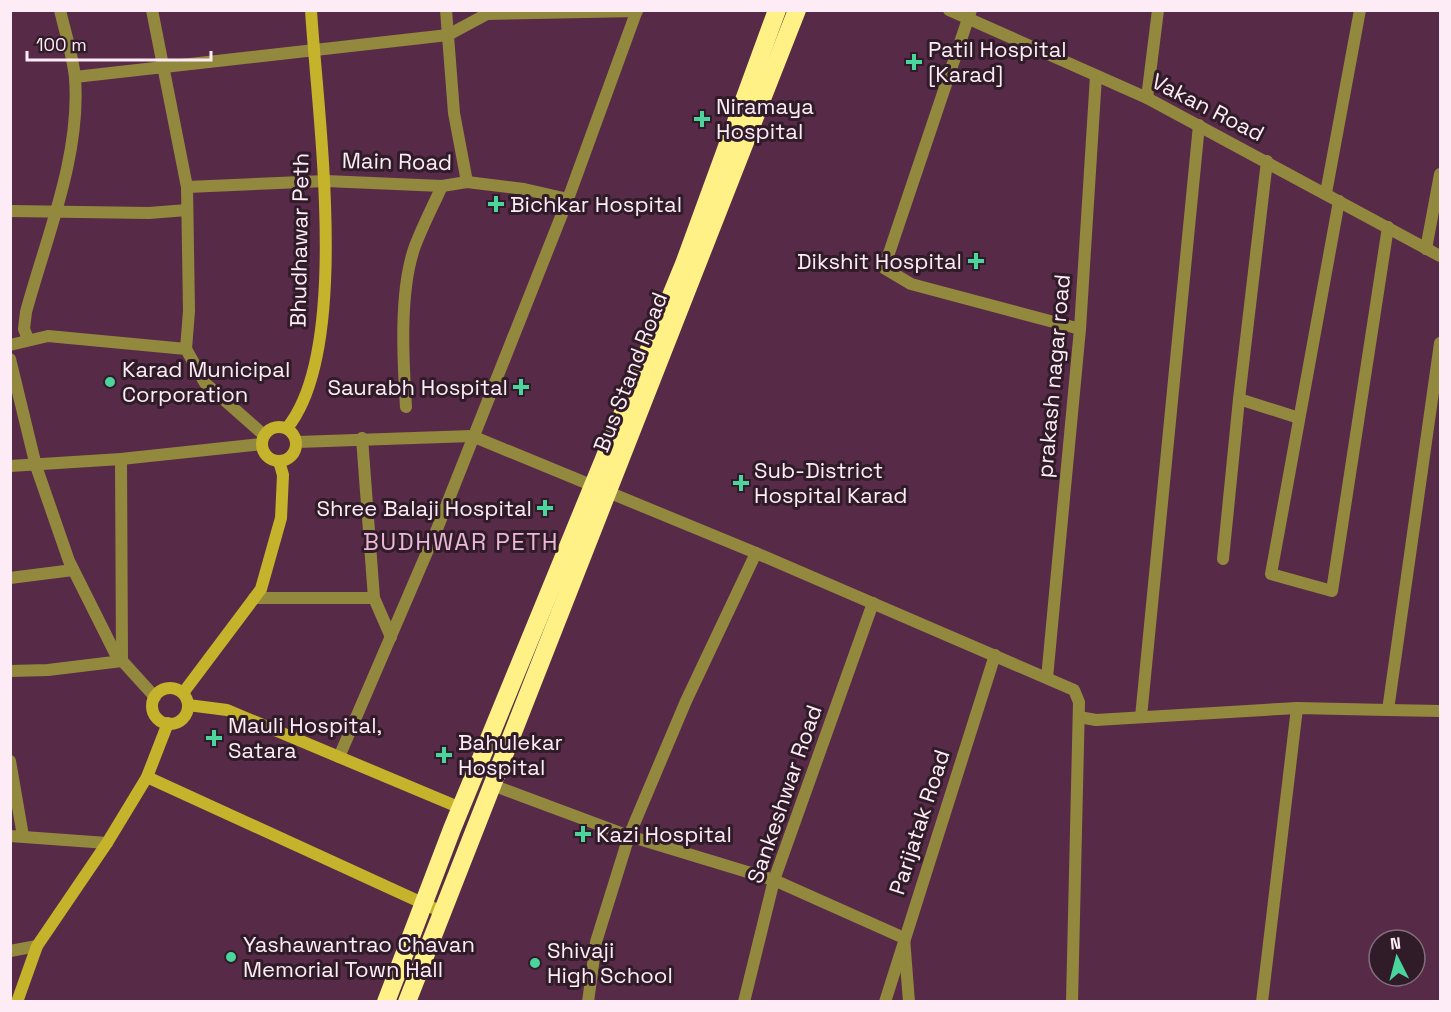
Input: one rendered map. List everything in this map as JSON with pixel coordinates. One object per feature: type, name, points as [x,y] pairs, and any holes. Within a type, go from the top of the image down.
[{"type":"highway","points":[[386,1002],[684,264],[777,10]]},
{"type":"highway","name":"Bus Stand Road","points":[[407,1002],[554,631],[593,487],[751,130],[797,10]]},
{"type":"street","points":[[28,339],[24,329],[26,312],[57,211],[75,121],[75,77],[60,10]]},
{"type":"street","points":[[152,10],[187,188],[189,311],[186,349],[205,383],[263,440]]},
{"type":"street","name":"Bhudhawar Peth","points":[[287,428],[298,415],[312,376],[321,327],[326,181],[311,10]]},
{"type":"street","points":[[446,10],[454,113],[467,182]]},
{"type":"street","name":"Vakan Road","points":[[949,10],[969,15],[1147,98],[1440,256]]},
{"type":"street","points":[[1147,98],[1158,10]]},
{"type":"street","points":[[1326,194],[1360,10]]},
{"type":"street","points":[[75,77],[448,35],[487,14],[637,11],[568,200],[391,637],[339,757]]},
{"type":"street","points":[[969,15],[884,268],[911,284],[1080,329]]},
{"type":"street","name":"prakash nagar road","points":[[1047,678],[1080,329],[1096,76]]},
{"type":"street","points":[[1141,717],[1199,125]]},
{"type":"street","points":[[1223,559],[1267,161]]},
{"type":"street","points":[[1426,249],[1440,174]]},
{"type":"street","name":"Main Road","points":[[187,188],[326,181],[442,186],[467,182],[524,189],[568,200]]},
{"type":"street","points":[[406,407],[402,354],[405,302],[414,248],[442,186]]},
{"type":"street","points":[[1339,201],[1271,574],[1332,591],[1388,227]]},
{"type":"street","points":[[10,211],[149,213],[187,210]]},
{"type":"street","points":[[10,345],[48,336],[186,349]]},
{"type":"street","points":[[1388,710],[1440,343]]},
{"type":"street","points":[[10,359],[36,466],[73,570],[115,653],[155,697]]},
{"type":"street","points":[[1239,399],[1299,418]]},
{"type":"street","points":[[279,426],[287,428],[297,442],[293,455],[279,461],[271,459],[264,453],[263,440],[270,429],[279,426]]},
{"type":"street","points":[[297,442],[472,436],[756,553],[1074,690],[1079,702],[1079,717],[1072,1002]]},
{"type":"street","points":[[362,438],[374,598],[391,637]]},
{"type":"street","points":[[10,466],[121,459],[263,440]]},
{"type":"street","points":[[121,459],[122,661]]},
{"type":"street","points":[[279,461],[283,475],[281,518],[261,589],[186,699],[181,720],[168,723],[155,715],[153,709],[155,697],[169,688],[186,699],[227,710],[463,809]]},
{"type":"street","points":[[588,1002],[596,942],[629,836],[686,701],[756,553]]},
{"type":"street","points":[[10,578],[73,570]]},
{"type":"street","points":[[254,598],[374,598]]},
{"type":"street","name":"Sankeshwar Road","points":[[744,1002],[774,880],[873,603]]},
{"type":"street","name":"Parijatak Road","points":[[885,1002],[994,655]]},
{"type":"street","points":[[10,671],[48,670],[122,661]]},
{"type":"street","points":[[1262,1002],[1297,708]]},
{"type":"street","points":[[1079,717],[1096,720],[1297,708],[1440,711]]},
{"type":"street","points":[[17,1002],[37,946],[107,843],[147,777],[168,723]]},
{"type":"street","points":[[10,761],[16,836],[107,843]]},
{"type":"street","points":[[147,777],[442,912]]},
{"type":"street","points":[[492,785],[629,836],[774,880],[904,938],[909,1002]]},
{"type":"street","points":[[10,951],[37,946]]},
{"type":"place","name":"Patil Hospital [Karad]","points":[[914,62]]},
{"type":"place","name":"Niramaya Hospital","points":[[702,119]]},
{"type":"place","name":"Bichkar Hospital","points":[[496,204]]},
{"type":"place","name":"Dikshit Hospital","points":[[976,261]]},
{"type":"place","name":"Karad Municipal Corporation","points":[[110,382]]},
{"type":"place","name":"Saurabh Hospital","points":[[521,387]]},
{"type":"place","name":"Sub-District Hospital Karad","points":[[741,483]]},
{"type":"place","name":"Shree Balaji Hospital","points":[[545,508]]},
{"type":"place","name":"Mauli Hospital, Satara","points":[[214,738]]},
{"type":"place","name":"Bahulekar Hospital","points":[[444,755]]},
{"type":"place","name":"Kazi Hospital","points":[[583,834]]},
{"type":"place","name":"Yashawantrao Chavan Memorial Town Hall","points":[[231,957]]},
{"type":"place","name":"Shivaji High School","points":[[535,963]]},
{"type":"district","name":"BUDHWAR PETH","points":[[461,541]]}]
